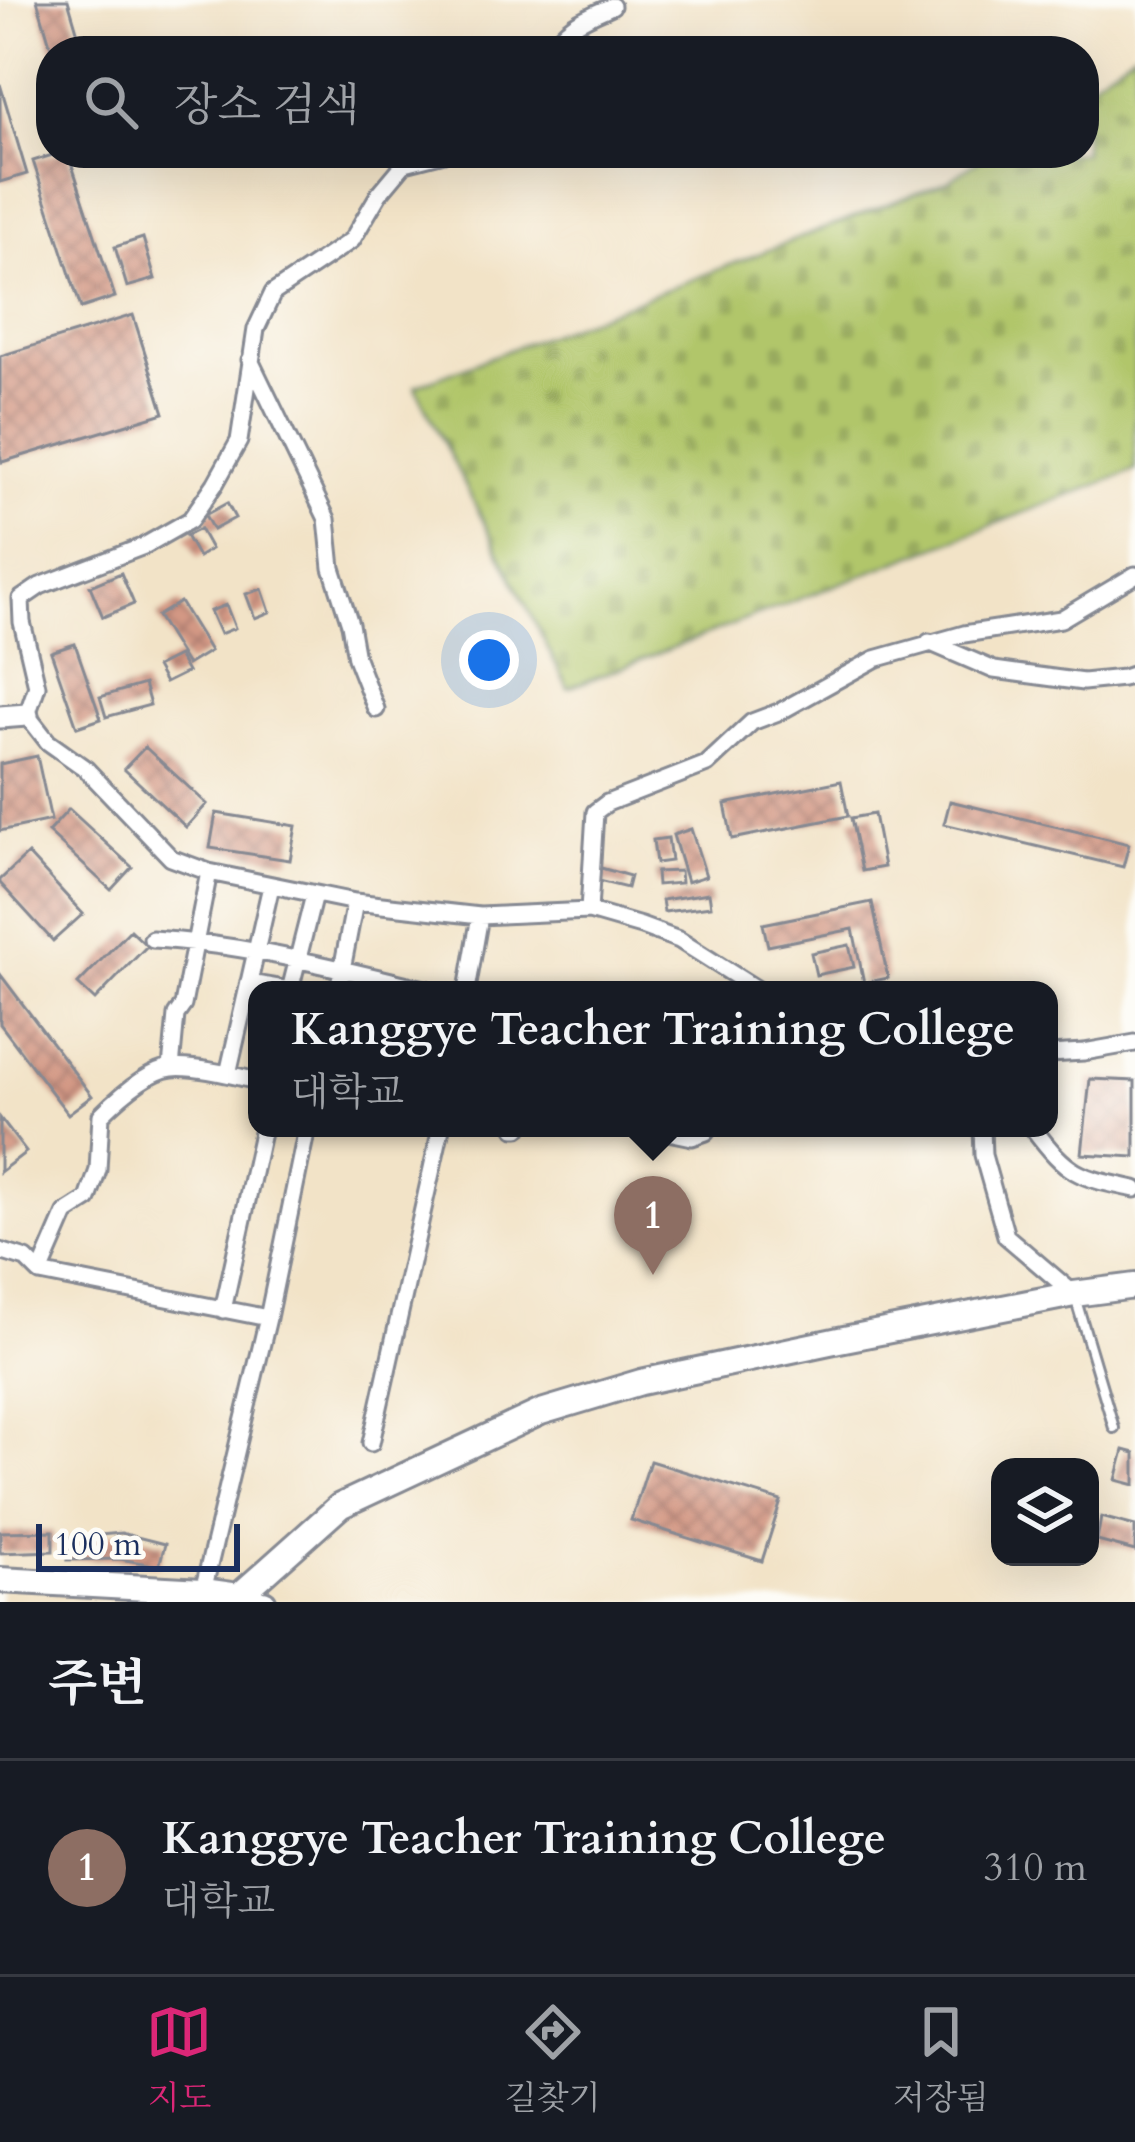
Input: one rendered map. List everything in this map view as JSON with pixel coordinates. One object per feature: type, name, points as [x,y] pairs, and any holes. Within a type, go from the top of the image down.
[{"type":"main road","points":[[0,1580],[239,1596],[340,1506],[541,1412],[641,1382],[1074,1294],[1135,1286]]},
{"type":"street","points":[[560,36],[575,22],[612,6]]},
{"type":"street","points":[[27,715],[37,686],[21,599],[40,586],[144,546],[190,520],[239,441],[256,329],[272,293],[352,240],[401,168]]},
{"type":"street","points":[[250,360],[327,519],[332,568],[356,658],[376,709]]},
{"type":"street","points":[[589,911],[595,812],[608,802],[707,764],[752,722],[799,702],[875,659],[929,642],[1061,619],[1135,575]]},
{"type":"street","points":[[929,642],[994,670],[1083,682],[1135,674]]},
{"type":"street","points":[[0,717],[27,715]]},
{"type":"street","points":[[27,715],[48,742],[86,769],[171,858],[208,872],[355,902],[480,916],[589,911],[679,940],[743,981]]},
{"type":"street","points":[[171,1068],[176,1015],[183,1005],[208,872]]},
{"type":"street","points":[[248,981],[272,886]]},
{"type":"street","points":[[292,981],[314,895]]},
{"type":"street","points":[[340,981],[355,902]]},
{"type":"street","points":[[469,981],[480,916]]},
{"type":"street","points":[[152,939],[256,951],[390,981]]},
{"type":"street","points":[[228,1074],[248,1015]]},
{"type":"street","points":[[1058,1053],[1135,1043]]},
{"type":"street","points":[[40,1273],[66,1213],[88,1199],[98,1170],[101,1115],[127,1089],[171,1068],[248,1079]]},
{"type":"street","points":[[224,1310],[261,1137]]},
{"type":"street","points":[[202,1591],[268,1318],[305,1137]]},
{"type":"street","points":[[371,1443],[439,1137]]},
{"type":"street","points":[[982,1137],[1006,1236],[1074,1294]]},
{"type":"street","points":[[1040,1137],[1065,1167],[1092,1180],[1135,1189]]},
{"type":"street","points":[[0,1251],[26,1258],[40,1273],[268,1318]]},
{"type":"street","points":[[239,1596],[265,1602]]},
{"type":"lane","points":[[1074,1294],[1114,1428]]},
{"type":"green space","points":[[1135,51],[1135,470],[568,688],[415,386],[948,181],[967,168],[1099,168],[1099,76]]},
{"type":"building","points":[[37,0],[68,0],[79,36],[48,36]]},
{"type":"building","points":[[0,84],[27,174],[0,182]]},
{"type":"building","points":[[33,161],[36,168],[73,168],[115,297],[81,308]]},
{"type":"building","points":[[143,238],[155,279],[127,287],[115,247]]},
{"type":"building","points":[[133,315],[164,413],[2,462],[0,356]]},
{"type":"building","points":[[227,503],[235,518],[213,530],[205,515]]},
{"type":"building","points":[[200,529],[211,549],[198,557],[186,536]]},
{"type":"building","points":[[121,573],[134,604],[103,617],[90,586]]},
{"type":"building","points":[[262,589],[270,612],[255,618],[246,594]]},
{"type":"building","points":[[180,602],[210,651],[187,665],[157,616]]},
{"type":"building","points":[[226,605],[235,628],[220,634],[210,611]]},
{"type":"building","points":[[75,644],[101,719],[77,727],[51,652]]},
{"type":"building","points":[[178,656],[187,672],[165,683],[156,667]]},
{"type":"building","points":[[144,684],[150,705],[106,717],[100,697]]},
{"type":"building","points":[[145,747],[207,804],[186,827],[124,769]]},
{"type":"building","points":[[37,756],[51,820],[0,831],[0,764]]},
{"type":"building","points":[[841,781],[848,816],[732,839],[725,804]]},
{"type":"building","points":[[950,801],[1129,844],[1123,867],[944,824]]},
{"type":"building","points":[[69,809],[132,867],[111,890],[48,832]]},
{"type":"building","points":[[216,813],[296,826],[290,860],[210,848]]},
{"type":"building","points":[[874,814],[884,867],[862,871],[851,818]]},
{"type":"building","points":[[691,829],[706,876],[687,882],[673,835]]},
{"type":"building","points":[[668,838],[671,861],[656,863],[653,840]]},
{"type":"building","points":[[28,854],[83,914],[53,941],[0,883]]},
{"type":"building","points":[[601,868],[630,876],[627,888],[598,881]]},
{"type":"building","points":[[680,871],[681,883],[657,885],[656,872]]},
{"type":"building","points":[[709,893],[711,906],[664,912],[662,900]]},
{"type":"building","points":[[872,902],[888,978],[864,981],[853,929],[768,946],[763,924]]},
{"type":"building","points":[[130,930],[147,946],[95,1000],[78,984]]},
{"type":"building","points":[[849,945],[854,967],[816,975],[811,953]]},
{"type":"building","points":[[0,974],[92,1096],[68,1114],[0,1024]]},
{"type":"building","points":[[1090,1079],[1135,1081],[1135,1157],[1082,1154]]},
{"type":"building","points":[[0,1118],[26,1152],[0,1172]]},
{"type":"building","points":[[1124,1450],[1135,1453],[1135,1485],[1116,1480]]},
{"type":"building","points":[[650,1461],[781,1501],[762,1561],[631,1520]]},
{"type":"building","points":[[1101,1517],[1135,1526],[1135,1551],[1099,1542]]},
{"type":"building","points":[[53,1531],[53,1551],[0,1553],[0,1532]]},
{"type":"building","points":[[121,1533],[165,1544],[159,1566],[120,1559],[67,1560],[70,1538]]},
{"type":"place","name":"Kanggye Teacher Training College","points":[[653,1275]]}]
